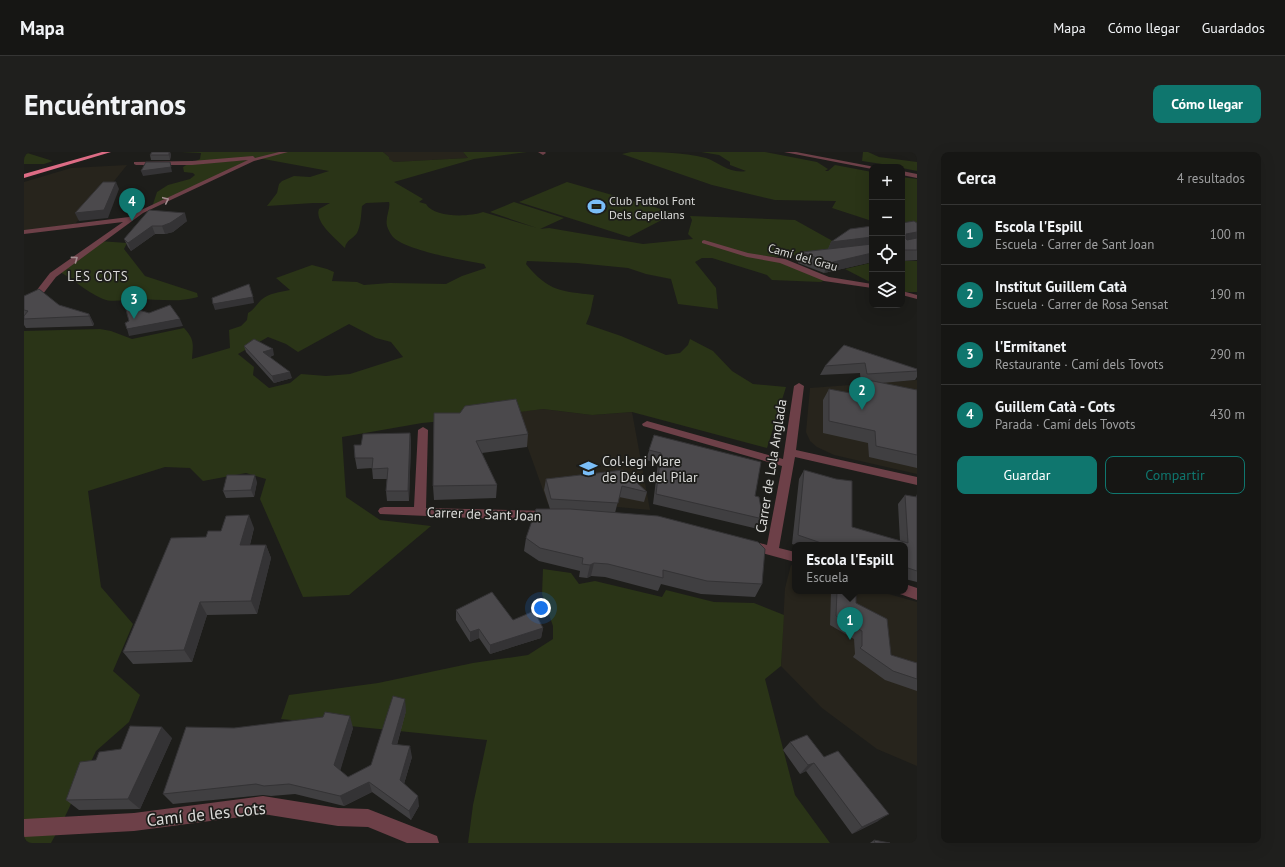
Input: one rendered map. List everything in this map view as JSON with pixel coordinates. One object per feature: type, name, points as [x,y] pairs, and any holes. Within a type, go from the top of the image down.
[{"type":"highway","points":[[24,175],[97,152]]},
{"type":"highway","points":[[24,175],[108,152]]},
{"type":"street","points":[[136,163],[192,163],[258,158],[285,152]]},
{"type":"street","points":[[787,152],[869,166]]},
{"type":"street","points":[[799,152],[869,166]]},
{"type":"street","points":[[24,305],[36,297],[53,275],[132,219],[152,207],[258,158]]},
{"type":"street","points":[[905,172],[917,174]]},
{"type":"street","points":[[24,232],[132,219]]},
{"type":"street","points":[[24,237],[46,232]]},
{"type":"street","name":"Camí del Grau","points":[[704,242],[746,255],[782,261],[827,279],[869,286]]},
{"type":"street","points":[[782,261],[797,260]]},
{"type":"street","points":[[905,294],[917,297]]},
{"type":"street","name":"Carrer de Lola Anglada","points":[[772,550],[790,452],[799,386]]},
{"type":"street","points":[[647,424],[787,464]]},
{"type":"street","points":[[420,512],[423,430]]},
{"type":"street","points":[[790,452],[917,481]]},
{"type":"street","name":"Carrer de Sant Joan","points":[[384,511],[560,516]]},
{"type":"street","points":[[734,541],[792,556]]},
{"type":"street","name":"Camí de les Cots","points":[[24,828],[134,822],[263,805],[338,817],[368,818],[430,843]]},
{"type":"shaded area","points":[[383,152],[463,152],[468,158],[394,162],[388,159],[389,157]]},
{"type":"shaded area","points":[[127,165],[107,190],[75,224],[24,231],[24,182],[71,168]]},
{"type":"shaded area","points":[[917,380],[917,474],[834,455],[817,447],[810,441],[806,432],[810,388]]},
{"type":"shaded area","name":"Col·legi Mare de Déu del Pilar","points":[[543,409],[592,415],[632,412],[650,510],[607,506],[548,504],[515,412]]},
{"type":"shaded area","points":[[791,565],[792,594],[889,594],[917,602],[917,766],[877,749],[822,708],[781,666],[785,588]]},
{"type":"green space","points":[[24,152],[53,161],[44,164],[24,164]]},
{"type":"green space","points":[[181,152],[383,152],[394,162],[468,158],[463,152],[527,152],[474,159],[394,182],[423,199],[419,202],[426,204],[430,209],[436,212],[444,214],[469,215],[483,212],[537,228],[490,212],[514,202],[564,218],[540,229],[549,228],[643,244],[693,239],[688,234],[692,220],[690,216],[795,220],[838,244],[828,252],[777,257],[752,255],[782,261],[827,279],[821,282],[772,280],[767,275],[712,258],[702,258],[695,262],[716,288],[718,309],[678,304],[671,279],[646,274],[628,268],[577,263],[527,261],[526,264],[534,273],[549,285],[564,291],[594,295],[586,324],[621,336],[666,355],[680,353],[688,345],[690,339],[713,351],[732,371],[753,384],[786,387],[767,448],[632,412],[592,415],[543,409],[422,423],[342,437],[346,497],[380,520],[431,526],[349,595],[303,597],[260,499],[266,479],[246,473],[203,481],[190,468],[165,467],[88,491],[101,587],[133,624],[113,671],[140,695],[129,722],[96,751],[51,843],[24,843],[24,331],[100,329],[111,331],[132,339],[184,328],[192,339],[192,359],[230,348],[229,330],[241,326],[247,320],[248,313],[264,298],[275,293],[290,290],[276,278],[312,265],[334,272],[332,281],[357,282],[364,285],[390,283],[446,284],[462,276],[486,268],[484,264],[422,251],[400,242],[392,236],[387,226],[389,202],[366,203],[362,206],[361,220],[357,233],[348,241],[345,248],[323,225],[318,214],[319,209],[330,203],[267,206],[277,193],[279,184],[282,181],[294,176],[310,177],[329,171],[258,158],[192,163],[200,159],[201,153]],"holes":[[[349,324],[376,338],[391,342],[403,357],[350,374],[326,376],[301,374],[290,383],[269,388],[253,375],[254,367],[238,354],[268,337],[286,344],[298,352]]]},
{"type":"green space","points":[[631,152],[669,153],[697,156],[706,158],[730,170],[740,172],[746,171],[730,165],[730,162],[719,155],[701,152],[765,152],[817,162],[828,169],[825,171],[828,171],[835,165],[869,171],[869,220],[832,208],[836,201],[775,200],[712,185],[622,154]]},
{"type":"green space","points":[[863,152],[868,152],[879,157],[917,162],[917,171],[905,169],[905,164],[882,164],[862,161]]},
{"type":"green space","points":[[249,160],[152,207],[157,192],[168,185],[190,179],[195,175],[193,173],[184,172],[183,167],[188,164]]},
{"type":"green space","points":[[905,177],[917,179],[917,234],[905,231]]},
{"type":"green space","name":"Club Futbol Font Dels Capellans","points":[[567,182],[675,213],[629,237],[519,202]]},
{"type":"green space","points":[[99,241],[127,243],[124,249],[145,276],[197,293],[198,297],[183,300],[107,300],[91,293],[58,271]]},
{"type":"green space","points":[[905,261],[917,261],[917,292],[905,292]]},
{"type":"green space","points":[[869,263],[869,281],[845,269]]},
{"type":"green space","points":[[543,569],[571,573],[579,584],[595,581],[662,597],[666,590],[714,602],[754,603],[784,615],[781,666],[765,679],[795,795],[830,843],[468,843],[473,805],[487,740],[281,719],[289,695],[378,683],[473,663],[528,655],[553,639],[553,626],[542,594]]},
{"type":"building","points":[[152,152],[169,152],[169,155],[150,155]]},
{"type":"building","points":[[146,162],[170,162],[171,167],[141,171]]},
{"type":"building","points":[[103,182],[116,182],[104,210],[75,213]]},
{"type":"building","points":[[149,210],[185,213],[170,223],[162,226],[152,226],[128,243],[124,239]]},
{"type":"building","points":[[914,221],[917,223],[917,232],[906,234],[906,239],[917,238],[917,250],[905,250],[905,222]]},
{"type":"building","points":[[869,226],[869,237],[831,242],[850,229]]},
{"type":"building","points":[[869,244],[869,254],[829,263],[802,252]]},
{"type":"building","points":[[249,284],[253,297],[213,304],[212,298]]},
{"type":"building","points":[[39,289],[59,305],[89,314],[89,316],[24,319],[24,316],[28,311],[24,310],[24,296]]},
{"type":"building","points":[[170,305],[180,319],[127,329],[125,323],[129,321],[125,306],[149,313]]},
{"type":"building","points":[[254,339],[273,349],[263,352],[290,372],[272,376],[244,346]]},
{"type":"building","points":[[844,345],[917,369],[917,371],[867,374],[865,363],[825,366]]},
{"type":"building","points":[[868,380],[917,390],[917,455],[876,446],[875,431],[829,421],[829,389],[871,397]]},
{"type":"building","points":[[516,399],[528,434],[476,441],[497,485],[433,486],[434,413],[460,413],[465,406]]},
{"type":"building","points":[[410,433],[408,491],[386,491],[388,468],[372,469],[373,458],[355,458],[354,445],[361,445],[363,434]]},
{"type":"building","points":[[654,435],[761,462],[755,496],[759,497],[763,519],[656,494],[661,453],[649,450]]},
{"type":"building","points":[[623,470],[647,492],[622,486],[618,503],[551,499],[546,479]]},
{"type":"building","points":[[804,470],[836,479],[852,481],[852,527],[904,542],[818,542],[798,535]]},
{"type":"building","points":[[227,475],[255,475],[251,490],[223,491]]},
{"type":"building","points":[[905,495],[917,497],[917,571],[908,568]]},
{"type":"building","points":[[536,509],[570,509],[658,516],[758,542],[765,549],[762,584],[707,581],[663,570],[663,578],[608,564],[582,564],[583,558],[540,548],[526,538]]},
{"type":"building","points":[[249,515],[240,545],[266,545],[251,601],[200,602],[184,650],[123,652],[171,538],[206,537],[208,531],[221,531],[226,516]]},
{"type":"building","points":[[492,592],[513,620],[534,611],[543,628],[490,645],[479,629],[470,632],[456,610]]},
{"type":"building","points":[[837,594],[856,594],[856,603],[887,619],[891,655],[917,663],[917,679],[893,671],[860,648],[862,646],[862,631],[836,616]]},
{"type":"building","points":[[393,696],[405,699],[392,744],[410,746],[400,780],[418,796],[409,811],[369,782],[340,796],[289,784],[264,786],[256,784],[163,794],[186,727],[234,728],[323,717],[325,712],[350,716],[334,765],[348,777],[371,765]]},
{"type":"building","points":[[130,726],[162,727],[128,799],[66,800],[80,762],[96,760],[99,752],[121,749]]},
{"type":"building","points":[[807,735],[824,757],[838,751],[889,814],[862,827],[814,763],[808,765],[790,742]]},
{"type":"building","points":[[874,840],[890,843],[875,843]]},
{"type":"place","name":"Club Futbol Font Dels Capellans","points":[[596,207]]},
{"type":"place","name":"Guillem Catà - Cots","points":[[132,221]]},
{"type":"place","name":"l'Ermitanet","points":[[134,319]]},
{"type":"place","name":"Institut Guillem Catà","points":[[862,410]]},
{"type":"place","name":"Col·legi Mare de Déu del Pilar","points":[[589,469]]},
{"type":"place","name":"Escola l'Espill","points":[[850,640]]},
{"type":"district","name":"LES COTS","points":[[98,276]]}]
